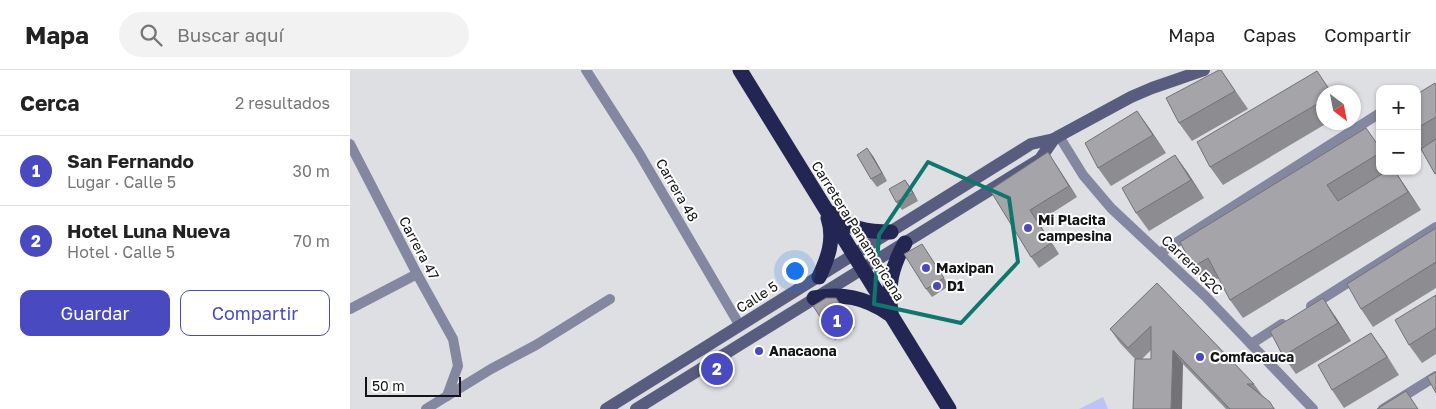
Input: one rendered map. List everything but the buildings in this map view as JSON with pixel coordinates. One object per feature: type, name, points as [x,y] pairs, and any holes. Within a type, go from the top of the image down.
[{"type":"highway","name":"Carretera Panamericana","points":[[740,70],[949,409]]},
{"type":"highway","points":[[825,207],[838,219],[855,228],[872,232],[891,232]]},
{"type":"highway","points":[[818,277],[827,260],[831,243],[830,224],[825,207]]},
{"type":"highway","points":[[892,316],[889,297],[890,278],[896,260],[905,244]]},
{"type":"highway","points":[[814,298],[839,295],[864,299],[879,306],[892,316]]},
{"type":"main road","name":"Calle 5","points":[[606,409],[1030,144],[1056,138],[1131,97],[1204,70]]},
{"type":"main road","name":"Calle 5","points":[[636,409],[1040,159],[1056,138]]},
{"type":"street","name":"Carrera 48","points":[[586,70],[639,154],[740,326]]},
{"type":"street","points":[[1160,253],[1376,116]]},
{"type":"street","name":"Carrera 52C","points":[[1056,138],[1083,175],[1111,208],[1160,253],[1313,409]]},
{"type":"street","name":"Carrera 47","points":[[350,144],[417,274],[453,338],[458,366],[447,396]]},
{"type":"street","points":[[1251,344],[1436,227]]},
{"type":"street","points":[[350,309],[417,274]]},
{"type":"street","points":[[426,409],[491,369],[536,346],[610,299]]},
{"type":"street","points":[[1383,409],[1436,376]]},
{"type":"highlighted area","points":[[928,162],[1009,198],[1018,262],[961,323],[874,304],[879,235]]},
{"type":"shaded area","points":[[1103,397],[1108,409],[1079,409]]},
{"type":"place","name":"Mi Placita campesina","points":[[1028,228]]},
{"type":"place","name":"Maxipan","points":[[926,268]]},
{"type":"place","name":"D1","points":[[937,286]]},
{"type":"place","name":"San Fernando","points":[[837,321]]},
{"type":"place","name":"Anacaona","points":[[759,351]]},
{"type":"place","name":"Comfacauca","points":[[1200,357]]},
{"type":"place","name":"Hotel Luna Nueva","points":[[717,369]]}]
